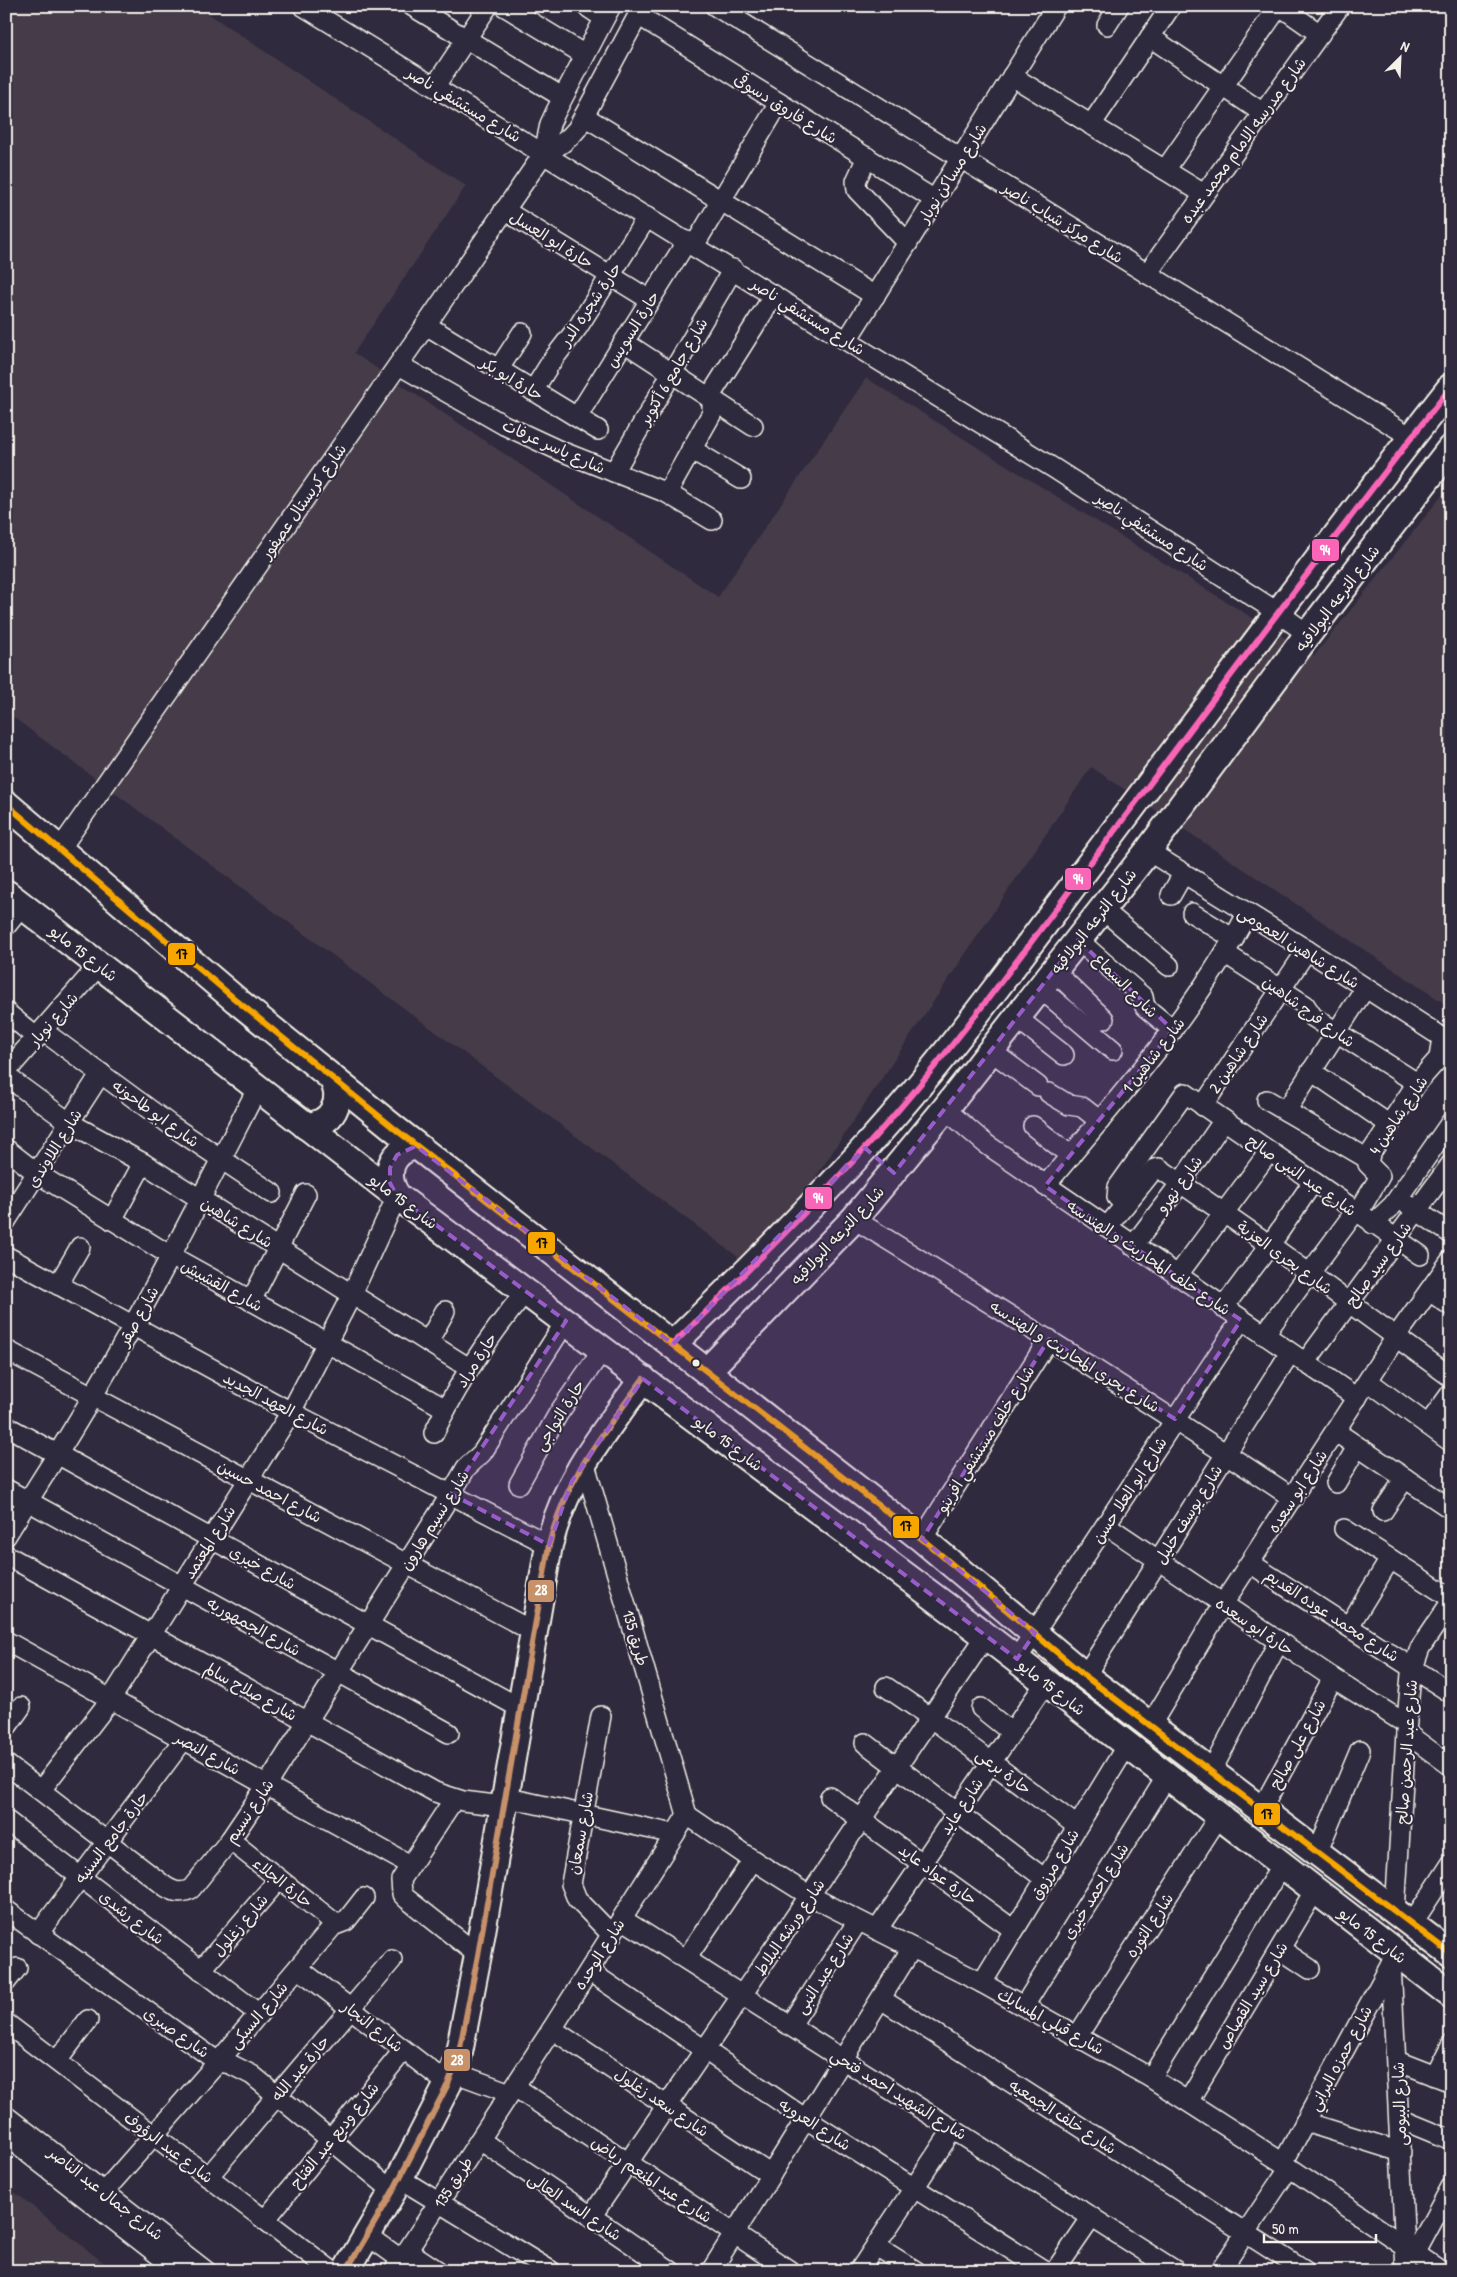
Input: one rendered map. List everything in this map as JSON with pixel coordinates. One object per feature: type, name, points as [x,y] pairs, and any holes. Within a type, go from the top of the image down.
[{"type":"main road","points":[[672,1344],[744,1275],[865,1148],[917,1088],[1003,978],[1277,612],[1451,386]]},
{"type":"main road","name":"شارع الترعه البولاقيه","points":[[707,1371],[854,1219],[894,1173],[1148,851],[1308,634],[1451,448]]},
{"type":"main road","name":"شارع 15 مايو","points":[[6,804],[236,1000],[416,1146],[922,1539],[1085,1676],[1451,1954]]},
{"type":"main road","name":"شارع 15 مايو","points":[[14,899],[397,1196],[1017,1659],[1315,1890],[1394,1958],[1451,1995]]},
{"type":"main road","points":[[306,1126],[321,1124],[327,1120],[336,1107],[338,1092],[332,1078]]},
{"type":"main road","points":[[397,1196],[390,1183],[389,1176],[392,1161],[402,1151],[416,1146]]},
{"type":"main road","points":[[865,1148],[894,1173]]},
{"type":"main road","points":[[346,2271],[396,2184],[450,2078],[463,2040],[549,1545],[562,1501],[584,1461],[643,1379]]},
{"type":"street","name":"شارع مستشفي ناصر","points":[[304,6],[544,152],[1055,469],[1308,634]]},
{"type":"street","points":[[412,6],[562,97]]},
{"type":"street","points":[[435,86],[488,6]]},
{"type":"street","points":[[504,6],[584,55]]},
{"type":"street","points":[[586,6],[608,12]]},
{"type":"street","name":"شارع مركز شباب ناصر","points":[[714,6],[1411,437]]},
{"type":"street","points":[[1107,25],[1119,6]]},
{"type":"street","points":[[1092,125],[1170,6]]},
{"type":"street","points":[[1165,170],[1280,6],[1320,34]]},
{"type":"street","name":"شارع مدرسه الامام محمد عبده","points":[[1147,274],[1340,6]]},
{"type":"street","name":"شارع مساكن نوبار","points":[[847,340],[1012,76],[1048,9]]},
{"type":"street","name":"شارع كريستال عصفور","points":[[544,152],[556,148],[568,140],[584,116],[640,11]]},
{"type":"street","name":"شارع فاروق دسوقى","points":[[640,11],[780,103],[935,200]]},
{"type":"street","name":"شارع كريستال عصفور","points":[[60,849],[399,365],[544,152],[550,124],[562,97],[608,12]]},
{"type":"street","points":[[1150,37],[1263,113]]},
{"type":"street","points":[[1012,76],[1204,194]]},
{"type":"street","name":"حارة السويس","points":[[577,417],[650,300],[721,201],[780,103]]},
{"type":"street","points":[[584,116],[875,296]]},
{"type":"street","points":[[867,157],[856,181],[857,190],[908,243]]},
{"type":"street","name":"حارة ابو العسل","points":[[504,210],[650,300]]},
{"type":"street","name":"حارة شجره الدر","points":[[533,391],[551,362],[578,328],[647,216]]},
{"type":"street","name":"شارع جامع 6 أكتوبر","points":[[614,472],[732,270]]},
{"type":"street","points":[[667,493],[712,413],[711,398],[713,390],[774,295]]},
{"type":"street","name":"حارة ابو بكر","points":[[426,325],[598,430]]},
{"type":"street","points":[[498,370],[522,333]]},
{"type":"street","points":[[624,342],[753,426]]},
{"type":"street","name":"شارع ياسر عرفات","points":[[399,365],[504,425],[558,450],[667,493],[712,520]]},
{"type":"street","points":[[691,449],[741,479]]},
{"type":"street","name":"شارع شاهين العمومى","points":[[1148,851],[1448,1041]]},
{"type":"street","points":[[1171,895],[1183,874]]},
{"type":"street","points":[[6,926],[14,899]]},
{"type":"street","points":[[1102,909],[1169,966]]},
{"type":"street","name":"شارع فرج شاهين","points":[[1192,913],[1281,989],[1305,1005],[1313,1018],[1417,1083]]},
{"type":"street","name":"شارع شاهين 1","points":[[1046,1186],[1173,1030],[1230,947],[1247,914]]},
{"type":"street","name":"شارع السماع","points":[[1078,940],[1143,998],[1145,1007],[1173,1030]]},
{"type":"street","name":"شارع شاهين 2","points":[[1203,1106],[1214,1074],[1281,989],[1307,950]]},
{"type":"street","name":"شارع نوبار","points":[[8,1069],[100,965]]},
{"type":"street","points":[[1047,980],[1104,1019]]},
{"type":"street","points":[[1047,980],[1113,1050]]},
{"type":"street","points":[[1286,1111],[1365,988]]},
{"type":"street","name":"شارع ابو طاحونه","points":[[6,1012],[101,1073],[221,1159],[272,1192]]},
{"type":"street","points":[[1017,1018],[1064,1056]]},
{"type":"street","name":"شارع شاهين 4","points":[[1362,1216],[1380,1176],[1378,1172],[1370,1167],[1368,1159],[1417,1083],[1439,1058],[1441,1044],[1448,1041]]},
{"type":"street","points":[[991,1051],[1068,1105],[1082,1107],[1100,1121]]},
{"type":"street","name":"شارع شاهين","points":[[8,1069],[70,1123],[143,1163],[469,1368]]},
{"type":"street","points":[[1311,1071],[1390,1124]]},
{"type":"street","name":"شارع اللاوندى","points":[[10,1209],[38,1174],[101,1073]]},
{"type":"street","name":"شارع صقر","points":[[6,1536],[58,1454],[133,1326],[201,1199],[257,1088]]},
{"type":"street","name":"شارع عبد النبى صالح","points":[[1125,1204],[1117,1197],[1116,1189],[1185,1093],[1420,1255]]},
{"type":"street","points":[[1267,1100],[1368,1159]]},
{"type":"street","name":"شارع خلف المحاريث و الهندسه","points":[[945,1109],[986,1144],[1357,1398]]},
{"type":"street","name":"شارع نهرو","points":[[1133,1246],[1180,1184],[1224,1120]]},
{"type":"street","points":[[1264,1335],[1309,1274],[1362,1216],[1387,1212],[1451,1122]]},
{"type":"street","points":[[1033,1126],[1071,1156]]},
{"type":"street","name":"شارع القشيش","points":[[6,1149],[38,1174],[171,1256],[326,1344],[446,1409]]},
{"type":"street","points":[[1177,1276],[1269,1152]]},
{"type":"street","points":[[112,1220],[143,1163]]},
{"type":"street","name":"شارع بحرى العزبة","points":[[1125,1204],[1156,1168],[1270,1245],[1451,1377]]},
{"type":"street","name":"شارع سيد صالح","points":[[1297,1358],[1349,1303],[1449,1170]]},
{"type":"street","points":[[1223,1308],[1270,1245],[1313,1182]]},
{"type":"street","points":[[251,1302],[306,1194]]},
{"type":"street","name":"شارع المعتمد","points":[[41,1790],[111,1699],[291,1412],[352,1294],[395,1204],[397,1196]]},
{"type":"street","points":[[1398,1198],[1451,1234]]},
{"type":"street","points":[[1107,1227],[1125,1204]]},
{"type":"street","name":"شارع بحري المحاريث و الهندسه","points":[[854,1219],[1175,1419],[1293,1498]]},
{"type":"street","points":[[58,1285],[80,1247]]},
{"type":"street","name":"شارع العهد الجديد","points":[[6,1256],[291,1412],[549,1545]]},
{"type":"street","name":"شارع ابو سعده","points":[[1150,1726],[1223,1604],[1396,1337],[1451,1260]]},
{"type":"street","points":[[1429,1291],[1451,1306]]},
{"type":"street","name":"حارة مراد","points":[[434,1433],[469,1368],[491,1335],[526,1292]]},
{"type":"street","points":[[428,1342],[445,1311]]},
{"type":"street","name":"شارع ابو العلا حسن","points":[[1017,1659],[1241,1320]]},
{"type":"street","name":"شارع نسيم هارون","points":[[307,1722],[466,1468],[482,1453],[566,1321]]},
{"type":"street","name":"شارع خلف مستشفي افرينو","points":[[922,1539],[1049,1339]]},
{"type":"street","name":"حارة التواجى","points":[[519,1484],[558,1414],[603,1349]]},
{"type":"street","name":"شارع احمد حسين","points":[[6,1350],[534,1632]]},
{"type":"street","name":"شارع يوسف خليل","points":[[1085,1676],[1226,1454],[1297,1358]]},
{"type":"street","points":[[1368,1381],[1451,1442]]},
{"type":"street","points":[[1428,1425],[1451,1393]]},
{"type":"street","name":"شارع خيرى","points":[[6,1426],[520,1708]]},
{"type":"street","points":[[1336,1432],[1451,1509]]},
{"type":"street","points":[[1336,1483],[1357,1447]]},
{"type":"street","name":"طريق 135","points":[[584,1461],[687,1815]]},
{"type":"street","points":[[1384,1511],[1405,1478]]},
{"type":"street","name":"شارع الجمهوريه","points":[[6,1489],[449,1733]]},
{"type":"street","name":"حارة ابو سعده","points":[[1106,1525],[1406,1728],[1451,1766]]},
{"type":"street","points":[[1344,1529],[1451,1598]]},
{"type":"street","name":"شارع صلاح سالم","points":[[6,1556],[435,1792],[454,1799],[504,1801],[583,1814],[674,1834]]},
{"type":"street","points":[[1349,1626],[1390,1559]]},
{"type":"street","name":"شارع محمد عوده القديم","points":[[1250,1563],[1451,1693]]},
{"type":"street","name":"شارع عبد الرحمن صالح","points":[[1403,1918],[1406,1728],[1413,1667],[1420,1648],[1451,1602]]},
{"type":"street","name":"شارع ورشه البلاط","points":[[591,2217],[986,1636]]},
{"type":"street","name":"شارع النصر","points":[[6,1641],[410,1865]]},
{"type":"street","points":[[1211,1772],[1279,1641]]},
{"type":"street","name":"شارع على صالح","points":[[1261,1810],[1334,1678]]},
{"type":"street","name":"شارع عايد","points":[[877,1930],[1046,1682]]},
{"type":"street","name":"حارة برعى","points":[[886,1687],[930,1717],[1077,1826]]},
{"type":"street","points":[[6,1728],[21,1707]]},
{"type":"street","points":[[981,1708],[1011,1732]]},
{"type":"street","name":"شارع سمعان","points":[[601,1716],[571,1878],[572,1890],[577,1899],[612,1935]]},
{"type":"street","name":"شارع نسيم","points":[[107,1841],[166,1888],[174,1892],[192,1889],[230,1840],[307,1722]]},
{"type":"street","name":"حارة جامع السنيه","points":[[38,1934],[184,1739]]},
{"type":"street","points":[[865,1743],[1045,1879]]},
{"type":"street","name":"شارع مرزوق","points":[[982,1983],[1127,1745]]},
{"type":"street","points":[[1317,1853],[1360,1750]]},
{"type":"street","points":[[6,1764],[107,1841]]},
{"type":"street","name":"شارع احمد خيرى","points":[[1024,2006],[1167,1776]]},
{"type":"street","name":"حارة عواد عايد","points":[[830,1797],[1014,1930]]},
{"type":"street","points":[[454,1799],[410,1865],[401,1880],[400,1887],[407,1899],[478,1955]]},
{"type":"street","name":"شارع الوحده","points":[[512,2090],[687,1815]]},
{"type":"street","name":"شارع قبلي المسابك","points":[[687,1815],[810,1896],[982,1983],[1078,2035],[1189,2100],[1441,2271]]},
{"type":"street","name":"شارع الثوره","points":[[1078,2035],[1219,1816]]},
{"type":"street","name":"شارع رشدى","points":[[6,1820],[259,2014]]},
{"type":"street","name":"حارة الجلاء","points":[[230,1840],[336,1924]]},
{"type":"street","points":[[686,1959],[753,1860]]},
{"type":"street","points":[[1403,1918],[1451,1864]]},
{"type":"street","points":[[1151,2078],[1282,1865]]},
{"type":"street","name":"شارع زغلول","points":[[201,1970],[279,1879]]},
{"type":"street","name":"شارع سيد القصاص","points":[[1189,2100],[1315,1890]]},
{"type":"street","name":"شارع السبكى","points":[[99,2197],[336,1924],[346,1920],[364,1898]]},
{"type":"street","name":"شارع صبرى","points":[[6,1910],[218,2062],[241,2068],[331,2140],[396,2184],[439,2202],[551,2271]]},
{"type":"street","name":"شارع الشهيد احمد فتحي","points":[[622,1918],[1176,2271]]},
{"type":"street","name":"شارع عبد النبى","points":[[791,2025],[858,1921]]},
{"type":"street","points":[[711,2271],[912,1948]]},
{"type":"street","points":[[1280,1949],[1310,1969]]},
{"type":"street","name":"شارع البيومى","points":[[1394,1958],[1400,2152],[1411,2249],[1406,2271]]},
{"type":"street","name":"شارع حمزه البراني","points":[[1220,2271],[1286,2165],[1305,2122],[1394,1958]]},
{"type":"street","name":"حارة عبد الله","points":[[208,2177],[392,1960]]},
{"type":"street","name":"شارع النجار","points":[[298,1968],[403,2051],[450,2078],[512,2090]]},
{"type":"street","name":"شارع العروبه","points":[[589,1971],[806,2119],[1045,2271]]},
{"type":"street","name":"شارع خلف الجمعيه","points":[[881,1999],[1305,2271]]},
{"type":"street","points":[[57,2061],[88,2020]]},
{"type":"street","name":"شارع عبد الرؤوف","points":[[6,2023],[332,2271]]},
{"type":"street","name":"شارع سعد زغلول","points":[[552,2029],[771,2175]]},
{"type":"street","points":[[1397,2061],[1443,2079],[1451,2045]]},
{"type":"street","name":"شارع وديع عبد الفتاح","points":[[265,2220],[403,2051]]},
{"type":"street","name":"طريق 135","points":[[401,2260],[512,2090]]},
{"type":"street","name":"شارع عبد المنعم رياض","points":[[512,2090],[628,2163],[790,2271]]},
{"type":"street","name":"شارع جمال عبد الناصر","points":[[6,2116],[180,2271]]},
{"type":"street","points":[[1400,2120],[1451,2140]]},
{"type":"street","points":[[1305,2122],[1400,2152]]},
{"type":"street","points":[[859,2271],[953,2129]]},
{"type":"street","name":"شارع جمال عبد الناصر","points":[[6,2136],[206,2271]]},
{"type":"street","name":"شارع السد العالى","points":[[480,2140],[671,2271]]},
{"type":"street","points":[[1411,2249],[1451,2186]]},
{"type":"street","points":[[1055,2271],[1092,2217]]},
{"type":"street","points":[[367,2235],[401,2260],[438,2271]]},
{"type":"street","points":[[876,2246],[916,2271]]},
{"type":"highlighted area","points":[[1078,940],[1173,1030],[1045,1186],[1241,1320],[1175,1419],[1049,1339],[922,1539],[1035,1633],[1017,1659],[643,1379],[572,1481],[549,1545],[451,1494],[566,1321],[397,1196],[390,1183],[390,1168],[397,1155],[416,1146],[673,1344],[865,1148],[894,1173]]},
{"type":"shaded area","points":[[6,6],[197,6],[466,186],[354,353],[718,597],[866,378],[1314,656],[1447,489],[1451,491],[1451,1008],[1091,767],[754,1269],[6,712]]},
{"type":"shaded area","points":[[6,2185],[114,2271],[6,2271]]},
{"type":"transit line","name":"94","points":[[673,1344],[818,1199],[924,1080],[1009,972],[1315,564],[1451,387]]},
{"type":"transit line","name":"17","points":[[6,804],[236,1000],[395,1129],[922,1539],[1085,1676],[1451,1954]]},
{"type":"transit line","name":"28","points":[[346,2271],[393,2191],[448,2084],[458,2058],[478,1955],[549,1545],[565,1498],[587,1457],[643,1379]]}]
